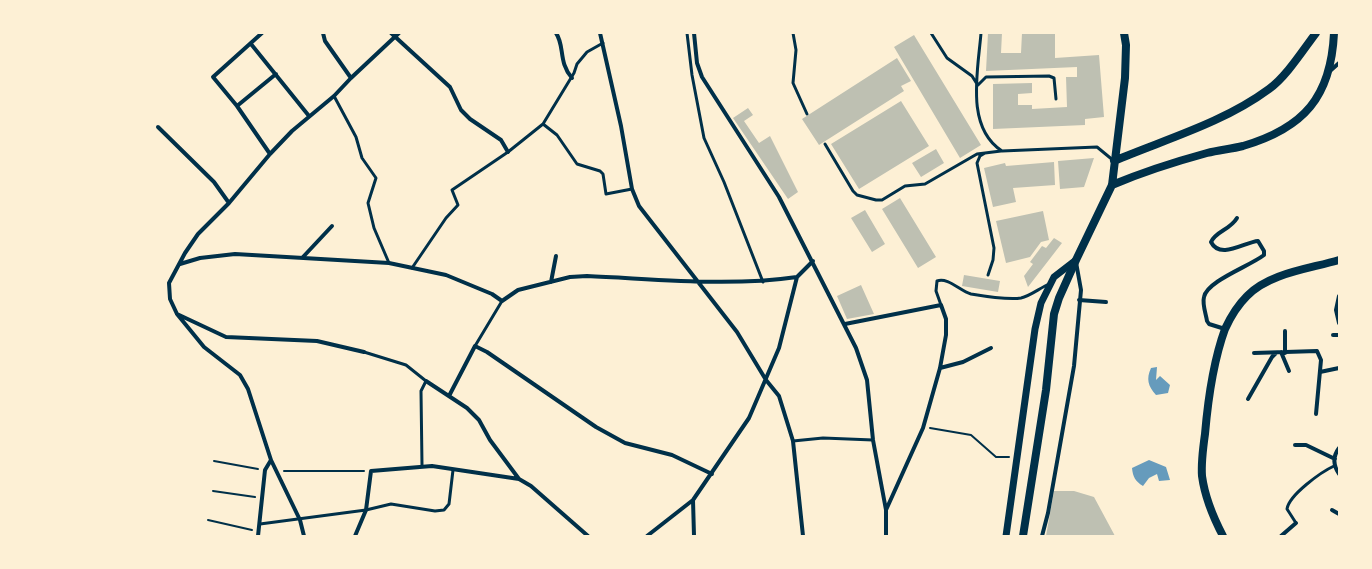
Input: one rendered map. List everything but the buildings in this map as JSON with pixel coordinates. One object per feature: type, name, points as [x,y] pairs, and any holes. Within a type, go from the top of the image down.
[{"type":"main road","points":[[1023,536],[1046,390],[1054,314],[1059,298],[1076,260],[1112,185],[1125,78],[1126,45],[1124,33]]},
{"type":"main road","points":[[1114,162],[1212,122],[1270,89],[1316,33]]},
{"type":"main road","points":[[1112,185],[1163,165],[1243,146],[1266,137],[1294,123],[1311,108],[1322,92],[1328,72],[1334,33]]},
{"type":"main road","points":[[1223,536],[1212,515],[1206,495],[1202,464],[1208,401],[1225,329],[1233,314],[1247,296],[1267,282],[1289,274],[1339,260]]},
{"type":"street","points":[[262,33],[212,78],[236,106],[270,154]]},
{"type":"street","points":[[323,33],[326,42],[351,78]]},
{"type":"street","points":[[391,33],[450,87],[461,110],[470,119],[500,140],[508,152]]},
{"type":"street","points":[[304,536],[300,520],[271,460],[256,409],[240,375],[204,347],[176,314],[170,299],[169,283],[185,253],[198,234],[229,203],[270,154],[309,116],[334,96],[399,33]]},
{"type":"street","points":[[556,33],[560,41],[565,70],[572,78]]},
{"type":"street","points":[[600,33],[621,126],[632,189],[639,206],[737,332],[766,380],[779,396],[793,441],[803,536]]},
{"type":"street","points":[[694,33],[696,54],[702,77],[779,197],[813,261],[856,348],[867,380],[873,440],[886,510],[886,536]]},
{"type":"street","points":[[251,44],[309,116]]},
{"type":"street","points":[[1328,72],[1339,63]]},
{"type":"street","points":[[236,106],[276,74]]},
{"type":"street","points":[[158,127],[214,182],[229,203]]},
{"type":"street","points":[[1225,329],[1209,324],[1207,321],[1203,298],[1205,292],[1220,280],[1256,261],[1264,255],[1264,250],[1258,241],[1227,250],[1219,250],[1213,246],[1211,242],[1214,235],[1231,225],[1236,218]]},
{"type":"street","points":[[303,258],[332,226]]},
{"type":"street","points":[[180,264],[200,258],[235,254],[389,263],[446,275],[492,294],[502,301],[518,290],[570,277],[587,276],[697,281],[764,282],[797,277]]},
{"type":"street","points":[[551,282],[556,256]]},
{"type":"street","points":[[1006,536],[1035,329],[1041,303],[1054,277],[1076,260],[1081,290],[1074,366],[1048,513],[1042,536]]},
{"type":"street","points":[[647,536],[693,500],[749,418],[779,348],[797,277],[813,261]]},
{"type":"street","points":[[1339,296],[1336,310],[1339,323]]},
{"type":"street","points":[[1079,300],[1106,302]]},
{"type":"street","points":[[845,324],[941,305],[946,319],[946,335],[940,368],[923,428],[886,510]]},
{"type":"street","points":[[176,314],[226,337],[316,341],[364,352]]},
{"type":"street","points":[[1285,331],[1281,353],[1289,371]]},
{"type":"street","points":[[1333,335],[1339,335]]},
{"type":"street","points":[[449,396],[475,346],[596,427],[625,443],[672,455],[712,474]]},
{"type":"street","points":[[940,368],[963,362],[991,348]]},
{"type":"street","points":[[1254,353],[1317,351],[1322,360],[1316,414]]},
{"type":"street","points":[[1248,399],[1272,357],[1281,353]]},
{"type":"street","points":[[1320,372],[1339,368]]},
{"type":"street","points":[[426,381],[467,408],[479,420],[490,440],[519,478],[531,486],[588,536]]},
{"type":"street","points":[[1295,445],[1306,445],[1335,459]]},
{"type":"street","points":[[1339,448],[1335,453],[1334,466],[1339,474]]},
{"type":"street","points":[[258,534],[265,470],[271,460]]},
{"type":"street","points":[[355,536],[366,510],[371,471],[422,465],[519,478]]},
{"type":"street","points":[[693,500],[694,536]]},
{"type":"street","points":[[1332,510],[1339,514]]},
{"type":"street","points":[[1281,536],[1296,523]]},
{"type":"lane","points":[[687,33],[704,138],[724,182],[764,282]]},
{"type":"lane","points":[[793,33],[796,50],[793,83],[807,114]]},
{"type":"lane","points":[[931,33],[946,58],[972,76],[978,85]]},
{"type":"lane","points":[[981,33],[977,106],[980,122],[986,137],[992,145],[1002,151]]},
{"type":"lane","points":[[412,268],[446,218],[458,205],[452,190],[508,152],[543,124],[572,78],[577,64],[587,52],[602,44]]},
{"type":"lane","points":[[690,56],[696,54]]},
{"type":"lane","points":[[978,85],[986,77],[1049,76],[1054,78],[1056,99]]},
{"type":"lane","points":[[334,96],[356,137],[362,158],[376,178],[368,203],[374,228],[389,263]]},
{"type":"lane","points":[[543,124],[557,135],[577,164],[600,171],[603,174],[606,194],[632,189]]},
{"type":"lane","points":[[825,144],[853,191],[857,195],[876,200],[882,200],[905,186],[925,184],[976,154],[987,152],[1097,147],[1114,162]]},
{"type":"lane","points":[[987,152],[980,156],[977,163],[994,248],[993,260],[988,275]]},
{"type":"lane","points":[[941,305],[936,285],[937,281],[940,280],[947,281],[955,287],[970,294],[1008,298],[1021,298],[1051,283]]},
{"type":"lane","points":[[475,346],[502,301]]},
{"type":"lane","points":[[364,352],[389,358],[406,365],[426,381],[421,391],[422,465]]},
{"type":"lane","points":[[793,441],[823,438],[873,440]]},
{"type":"lane","points":[[1296,523],[1287,509],[1292,498],[1325,470],[1334,466]]},
{"type":"lane","points":[[260,524],[300,520],[366,510],[391,504],[435,511],[444,510],[449,504],[453,470]]},
{"type":"path","points":[[923,428],[971,435],[996,457],[1018,456]]},
{"type":"path","points":[[214,461],[265,470]]},
{"type":"path","points":[[276,470],[371,471]]},
{"type":"path","points":[[213,491],[263,498]]},
{"type":"path","points":[[208,520],[258,534]]},
{"type":"water","points":[[1157,367],[1156,380],[1160,376],[1170,385],[1168,393],[1156,395],[1151,389],[1148,379],[1151,368]]},
{"type":"water","points":[[1149,460],[1166,467],[1170,480],[1159,481],[1157,474],[1149,478],[1143,486],[1138,482],[1134,476],[1132,468]]}]
